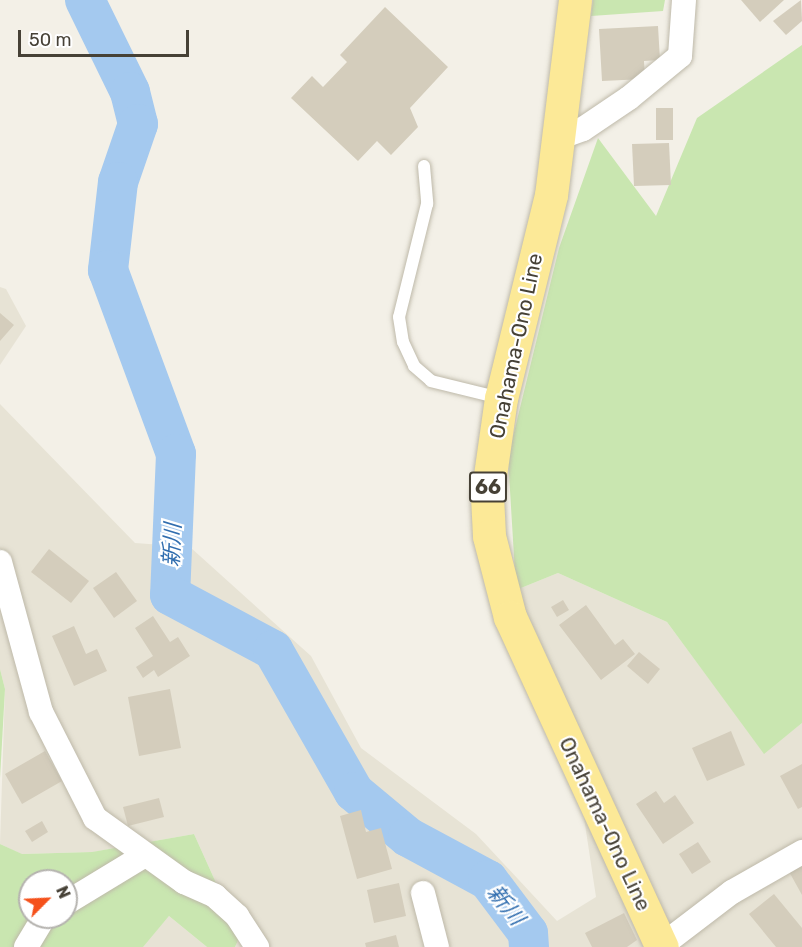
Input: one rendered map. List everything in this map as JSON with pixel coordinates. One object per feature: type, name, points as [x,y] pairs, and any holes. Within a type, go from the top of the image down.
[{"type":"main road","name":"Onahama-Ono Line","points":[[575,0],[561,137],[501,398],[487,496],[495,569],[510,617],[661,946]]},
{"type":"street","points":[[561,137],[583,129],[629,98],[680,56],[684,0]]},
{"type":"street","points":[[0,562],[41,712],[56,747],[95,818],[184,882],[215,896],[237,916],[257,947]]},
{"type":"street","points":[[661,946],[732,892],[802,852]]},
{"type":"street","points":[[78,896],[145,855]]},
{"type":"street","points":[[423,892],[437,947]]},
{"type":"street","points":[[26,947],[37,929]]},
{"type":"lane","points":[[424,166],[427,204],[399,317],[403,342],[414,366],[430,381],[501,398]]},
{"type":"shaded area","points":[[0,287],[6,289],[26,326],[0,365]]},
{"type":"shaded area","points":[[0,404],[135,543],[190,547],[311,656],[361,748],[476,834],[557,921],[596,897],[566,699],[516,590],[558,573],[667,622],[764,753],[802,723],[802,947],[235,947],[240,936],[194,834],[93,852],[21,854],[0,844],[5,689],[0,669]]},
{"type":"shaded area","points":[[169,916],[207,947],[142,947]]},
{"type":"green space","points":[[593,0],[665,0],[663,11],[591,16]]},
{"type":"green space","points":[[802,45],[802,723],[764,754],[667,622],[558,573],[516,590],[508,457],[559,248],[598,138],[656,216],[697,118]]},
{"type":"green space","points":[[0,669],[5,689],[0,778]]},
{"type":"green space","points":[[194,834],[240,936],[235,947],[207,947],[169,916],[143,947],[0,947],[0,844],[22,854],[92,852]]},
{"type":"building","points":[[741,0],[784,0],[760,22]]},
{"type":"building","points":[[801,0],[802,21],[786,35],[773,21]]},
{"type":"building","points":[[385,7],[448,67],[410,108],[418,127],[391,155],[377,141],[358,161],[291,98],[312,76],[323,87],[347,62],[340,55]]},
{"type":"building","points":[[658,26],[660,60],[644,61],[645,79],[602,81],[599,29]]},
{"type":"building","points":[[656,108],[673,108],[673,140],[656,140]]},
{"type":"building","points":[[669,143],[671,185],[634,186],[632,144]]},
{"type":"building","points":[[0,313],[14,325],[0,341]]},
{"type":"building","points":[[49,549],[89,581],[71,603],[31,572]]},
{"type":"building","points":[[116,572],[137,601],[114,618],[93,588]]},
{"type":"building","points":[[563,600],[569,610],[557,617],[551,607]]},
{"type":"building","points":[[586,605],[615,645],[623,639],[635,654],[601,680],[559,625]]},
{"type":"building","points":[[153,616],[170,642],[178,637],[190,656],[158,677],[154,670],[143,678],[136,667],[153,656],[135,628]]},
{"type":"building","points":[[74,626],[86,654],[97,649],[107,671],[74,686],[52,636]]},
{"type":"building","points":[[639,652],[660,669],[648,684],[627,666]]},
{"type":"building","points":[[170,689],[181,748],[139,756],[128,697]]},
{"type":"building","points":[[731,731],[745,765],[707,781],[692,748]]},
{"type":"building","points":[[45,751],[62,781],[22,804],[5,774]]},
{"type":"building","points":[[802,764],[802,807],[798,809],[780,776]]},
{"type":"building","points":[[656,791],[664,803],[675,795],[694,823],[663,844],[636,804]]},
{"type":"building","points":[[159,798],[164,817],[128,826],[123,807]]},
{"type":"building","points":[[361,810],[366,832],[381,828],[392,869],[357,879],[340,816]]},
{"type":"building","points":[[42,821],[48,832],[32,842],[25,831]]},
{"type":"building","points":[[698,842],[711,862],[692,874],[679,854]]},
{"type":"building","points":[[802,859],[802,895],[787,868]]},
{"type":"building","points":[[399,883],[406,916],[374,923],[367,890]]},
{"type":"building","points":[[774,894],[802,928],[802,947],[776,947],[749,914]]},
{"type":"building","points":[[624,913],[637,940],[627,947],[592,947],[585,933]]},
{"type":"building","points":[[396,935],[399,947],[366,947],[365,943]]},
{"type":"waterway","name":"新川","points":[[85,0],[130,92],[138,124],[118,182],[108,270],[176,454],[170,595],[273,650],[354,792],[408,837],[488,880],[528,933],[529,947]]}]
